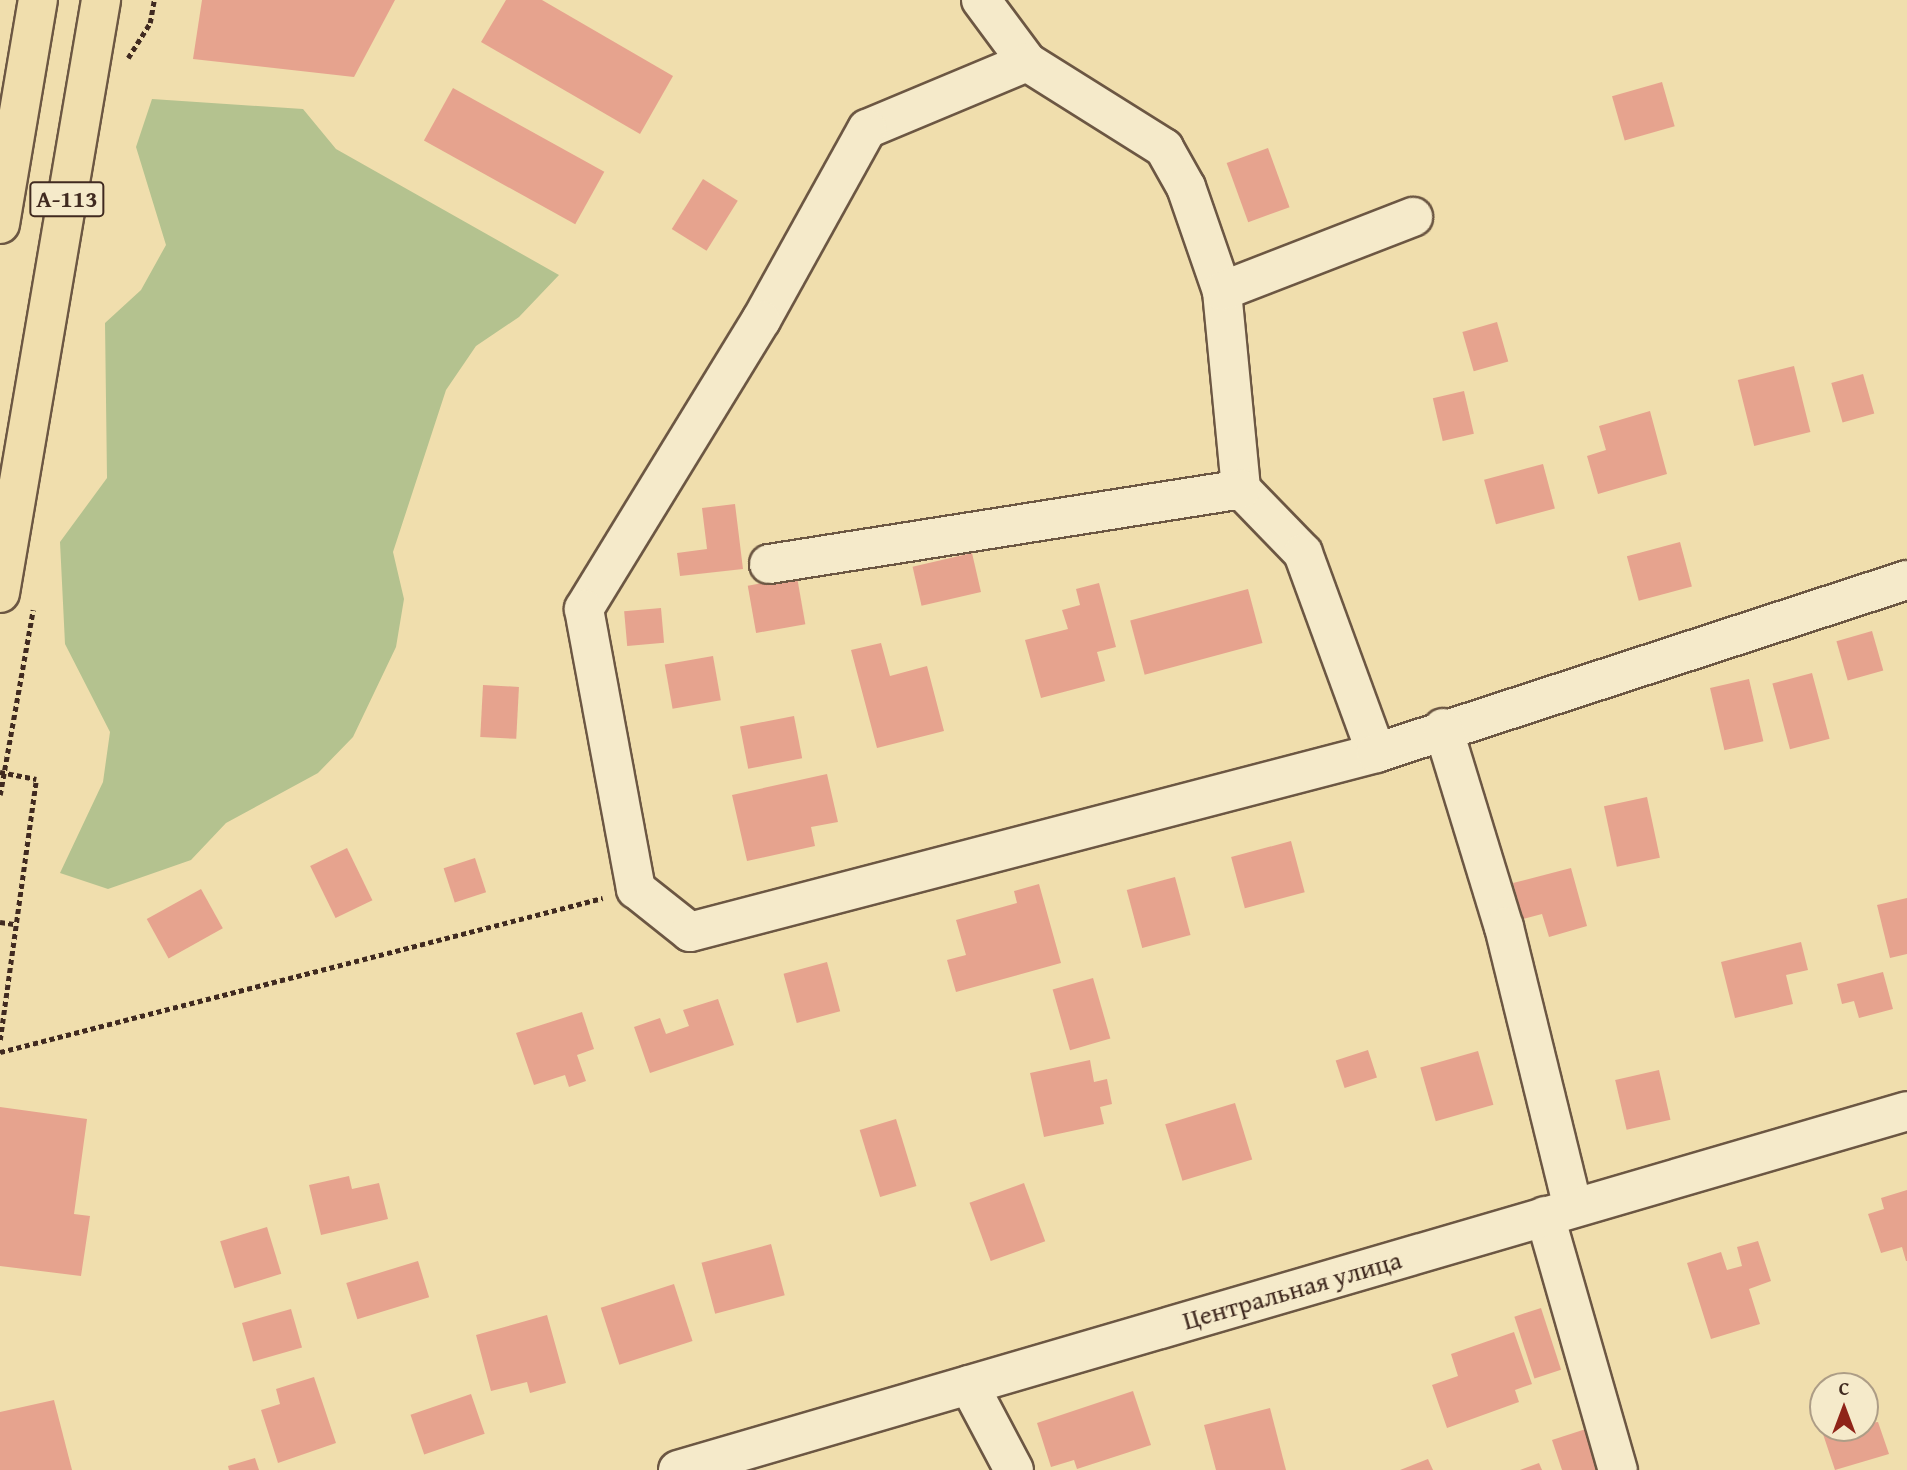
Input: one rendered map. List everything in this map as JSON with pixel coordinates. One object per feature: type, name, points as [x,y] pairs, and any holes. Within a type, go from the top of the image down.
[{"type":"highway","name":"А-113","points":[[0,224],[38,0]]},
{"type":"highway","name":"А-113","points":[[0,593],[101,0]]},
{"type":"street","points":[[981,0],[1027,62],[1164,148],[1186,187],[1222,291],[1241,489],[1303,553],[1376,752]]},
{"type":"street","points":[[1027,62],[867,129],[761,320],[584,608],[636,889],[691,932],[1376,752],[1907,580]]},
{"type":"street","points":[[1222,291],[1413,216]]},
{"type":"street","points":[[769,564],[1241,489]]},
{"type":"street","points":[[1443,729],[1504,927],[1559,1212],[1618,1470]]},
{"type":"street","name":"Центральная улица","points":[[678,1470],[1907,1111]]},
{"type":"street","points":[[969,1385],[1014,1470]]},
{"type":"path","points":[[0,772],[36,779],[13,924],[0,1040]]},
{"type":"path","points":[[0,1052],[636,889]]},
{"type":"path","points":[[0,922],[13,924]]},
{"type":"green space","points":[[152,99],[303,109],[336,149],[559,275],[519,317],[476,346],[446,390],[393,552],[404,599],[396,647],[353,737],[318,773],[226,823],[191,860],[108,889],[60,873],[103,782],[110,732],[65,644],[60,542],[107,478],[105,323],[141,290],[166,245],[136,147]]},
{"type":"building","points":[[202,0],[395,0],[354,77],[193,59]]},
{"type":"building","points":[[506,0],[542,0],[673,76],[640,134],[481,42]]},
{"type":"building","points":[[1662,82],[1675,126],[1625,141],[1612,96]]},
{"type":"building","points":[[453,88],[604,172],[575,224],[424,140]]},
{"type":"building","points":[[1268,148],[1290,207],[1248,222],[1227,163]]},
{"type":"building","points":[[703,179],[738,201],[707,251],[672,229]]},
{"type":"building","points":[[1497,322],[1508,361],[1474,371],[1462,332]]},
{"type":"building","points":[[1794,366],[1810,432],[1754,446],[1738,380]]},
{"type":"building","points":[[1863,374],[1874,413],[1843,423],[1831,383]]},
{"type":"building","points":[[1464,391],[1474,434],[1443,441],[1433,398]]},
{"type":"building","points":[[1650,411],[1667,474],[1598,494],[1587,456],[1606,450],[1599,426]]},
{"type":"building","points":[[1543,464],[1555,508],[1496,524],[1484,480]]},
{"type":"building","points":[[735,504],[743,569],[680,576],[677,553],[707,549],[702,508]]},
{"type":"building","points":[[1680,542],[1692,586],[1639,601],[1627,556]]},
{"type":"building","points":[[972,553],[981,592],[922,606],[913,567]]},
{"type":"building","points":[[797,577],[805,624],[756,633],[748,586]]},
{"type":"building","points":[[1099,583],[1116,647],[1097,652],[1105,681],[1041,698],[1025,640],[1068,629],[1062,610],[1080,605],[1076,589]]},
{"type":"building","points":[[1248,589],[1262,643],[1145,675],[1130,621]]},
{"type":"building","points":[[661,608],[664,643],[627,646],[624,611]]},
{"type":"building","points":[[1872,631],[1883,670],[1848,681],[1836,641]]},
{"type":"building","points":[[881,643],[890,676],[927,666],[944,731],[877,748],[851,650]]},
{"type":"building","points":[[713,656],[721,700],[673,709],[665,665]]},
{"type":"building","points":[[1812,673],[1830,739],[1790,749],[1772,684]]},
{"type":"building","points":[[1749,679],[1763,741],[1724,750],[1710,688]]},
{"type":"building","points":[[483,685],[519,687],[516,739],[480,737]]},
{"type":"building","points":[[794,716],[802,758],[748,769],[740,726]]},
{"type":"building","points":[[827,774],[838,822],[811,827],[815,846],[747,861],[732,795]]},
{"type":"building","points":[[1647,797],[1660,858],[1617,867],[1604,806]]},
{"type":"building","points":[[1291,841],[1305,892],[1245,908],[1231,857]]},
{"type":"building","points":[[347,848],[372,900],[336,918],[310,866]]},
{"type":"building","points":[[475,858],[486,892],[455,902],[444,868]]},
{"type":"building","points":[[1571,868],[1587,926],[1549,937],[1542,914],[1523,919],[1513,883]]},
{"type":"building","points":[[1175,877],[1191,935],[1142,948],[1127,890]]},
{"type":"building","points":[[1039,884],[1061,963],[956,992],[947,960],[966,955],[956,920],[1017,903],[1014,891]]},
{"type":"building","points":[[201,889],[223,928],[169,958],[147,919]]},
{"type":"building","points":[[1907,898],[1907,954],[1890,958],[1877,905]]},
{"type":"building","points":[[1801,942],[1808,970],[1786,975],[1793,1004],[1735,1018],[1721,962]]},
{"type":"building","points":[[827,962],[840,1011],[797,1023],[784,974]]},
{"type":"building","points":[[1883,972],[1893,1009],[1859,1018],[1854,1001],[1842,1004],[1837,984]]},
{"type":"building","points":[[1093,978],[1110,1039],[1070,1050],[1053,990]]},
{"type":"building","points":[[718,999],[734,1045],[650,1073],[634,1027],[660,1018],[666,1034],[689,1026],[683,1010]]},
{"type":"building","points":[[582,1012],[594,1049],[577,1055],[586,1081],[569,1087],[565,1075],[534,1085],[516,1033]]},
{"type":"building","points":[[1368,1050],[1377,1078],[1345,1088],[1336,1061]]},
{"type":"building","points":[[1478,1051],[1493,1105],[1436,1121],[1420,1068]]},
{"type":"building","points":[[1090,1060],[1094,1082],[1107,1079],[1112,1104],[1100,1107],[1104,1124],[1044,1137],[1030,1073]]},
{"type":"building","points":[[1659,1070],[1670,1120],[1627,1130],[1615,1080]]},
{"type":"building","points":[[1235,1103],[1252,1159],[1182,1181],[1165,1124]]},
{"type":"building","points":[[0,1107],[87,1119],[74,1214],[90,1216],[81,1276],[0,1266]]},
{"type":"building","points":[[896,1119],[916,1186],[880,1197],[860,1130]]},
{"type":"building","points":[[349,1176],[352,1189],[379,1183],[388,1219],[321,1235],[309,1185]]},
{"type":"building","points":[[1024,1183],[1045,1241],[991,1261],[969,1203]]},
{"type":"building","points":[[1907,1190],[1906,1261],[1902,1247],[1881,1253],[1868,1214],[1884,1209],[1881,1198]]},
{"type":"building","points":[[267,1227],[281,1274],[234,1288],[220,1241]]},
{"type":"building","points":[[1758,1241],[1771,1281],[1749,1289],[1760,1324],[1711,1339],[1687,1263],[1721,1252],[1727,1270],[1742,1266],[1737,1247]]},
{"type":"building","points":[[771,1244],[785,1295],[715,1314],[701,1263]]},
{"type":"building","points":[[418,1261],[429,1297],[357,1319],[346,1283]]},
{"type":"building","points":[[674,1284],[693,1341],[619,1365],[601,1308]]},
{"type":"building","points":[[1541,1308],[1561,1370],[1534,1378],[1514,1317]]},
{"type":"building","points":[[291,1309],[302,1347],[253,1362],[242,1323]]},
{"type":"building","points":[[547,1315],[566,1383],[530,1393],[527,1382],[491,1391],[476,1335]]},
{"type":"building","points":[[1514,1332],[1532,1384],[1515,1390],[1519,1402],[1447,1428],[1432,1385],[1458,1376],[1451,1354]]},
{"type":"building","points":[[314,1377],[336,1443],[278,1463],[261,1410],[280,1404],[276,1389]]},
{"type":"building","points":[[1133,1391],[1151,1445],[1077,1469],[1074,1460],[1051,1467],[1037,1423]]},
{"type":"building","points":[[471,1394],[485,1434],[424,1455],[410,1415]]},
{"type":"building","points":[[54,1400],[72,1470],[0,1470],[0,1412]]},
{"type":"building","points":[[1270,1408],[1286,1470],[1216,1470],[1204,1425]]},
{"type":"building","points":[[1879,1425],[1889,1454],[1835,1470],[1826,1442],[1879,1442]]},
{"type":"building","points":[[1589,1428],[1602,1470],[1562,1470],[1552,1440]]},
{"type":"building","points":[[255,1458],[259,1470],[229,1470],[228,1466]]},
{"type":"building","points":[[1428,1459],[1433,1470],[1400,1470]]},
{"type":"building","points":[[1539,1463],[1542,1470],[1520,1470]]}]
